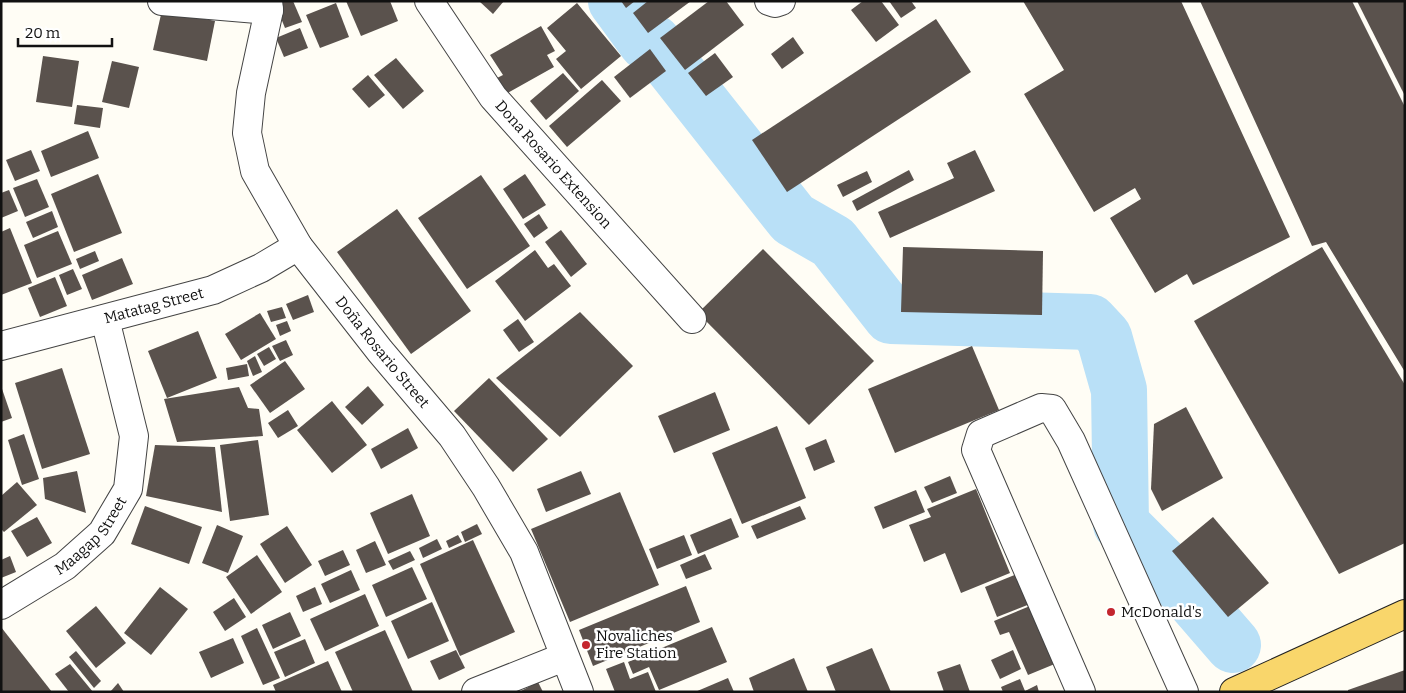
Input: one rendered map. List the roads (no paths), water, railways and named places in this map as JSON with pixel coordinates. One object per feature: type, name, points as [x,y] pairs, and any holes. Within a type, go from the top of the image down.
[{"type":"main road","points":[[1234,692],[1405,614]]},
{"type":"street","points":[[162,1],[268,6]]},
{"type":"street","name":"Dona Rosario Extension","points":[[429,1],[493,97],[692,319]]},
{"type":"street","name":"Doña Rosario Street","points":[[268,6],[251,93],[247,133],[255,171],[298,246],[380,351],[452,436],[486,487],[524,552],[579,692]]},
{"type":"street","name":"Matatag Street","points":[[1,346],[213,290],[261,268],[298,246]]},
{"type":"street","name":"Maagap Street","points":[[1,605],[65,566],[102,533],[128,489],[134,436],[106,319]]},
{"type":"street","points":[[1081,692],[976,450],[981,434],[1041,408],[1052,409],[1071,441],[1184,692]]},
{"type":"street","points":[[476,692],[564,657]]},
{"type":"waterway","points":[[616,1],[646,42],[654,43],[793,219],[833,242],[891,316],[1090,322],[1104,337],[1119,390],[1121,524],[1175,578],[1233,645]]},
{"type":"place","name":"McDonald's","points":[[1111,612]]},
{"type":"place","name":"Novaliches Fire Station","points":[[586,645]]}]
